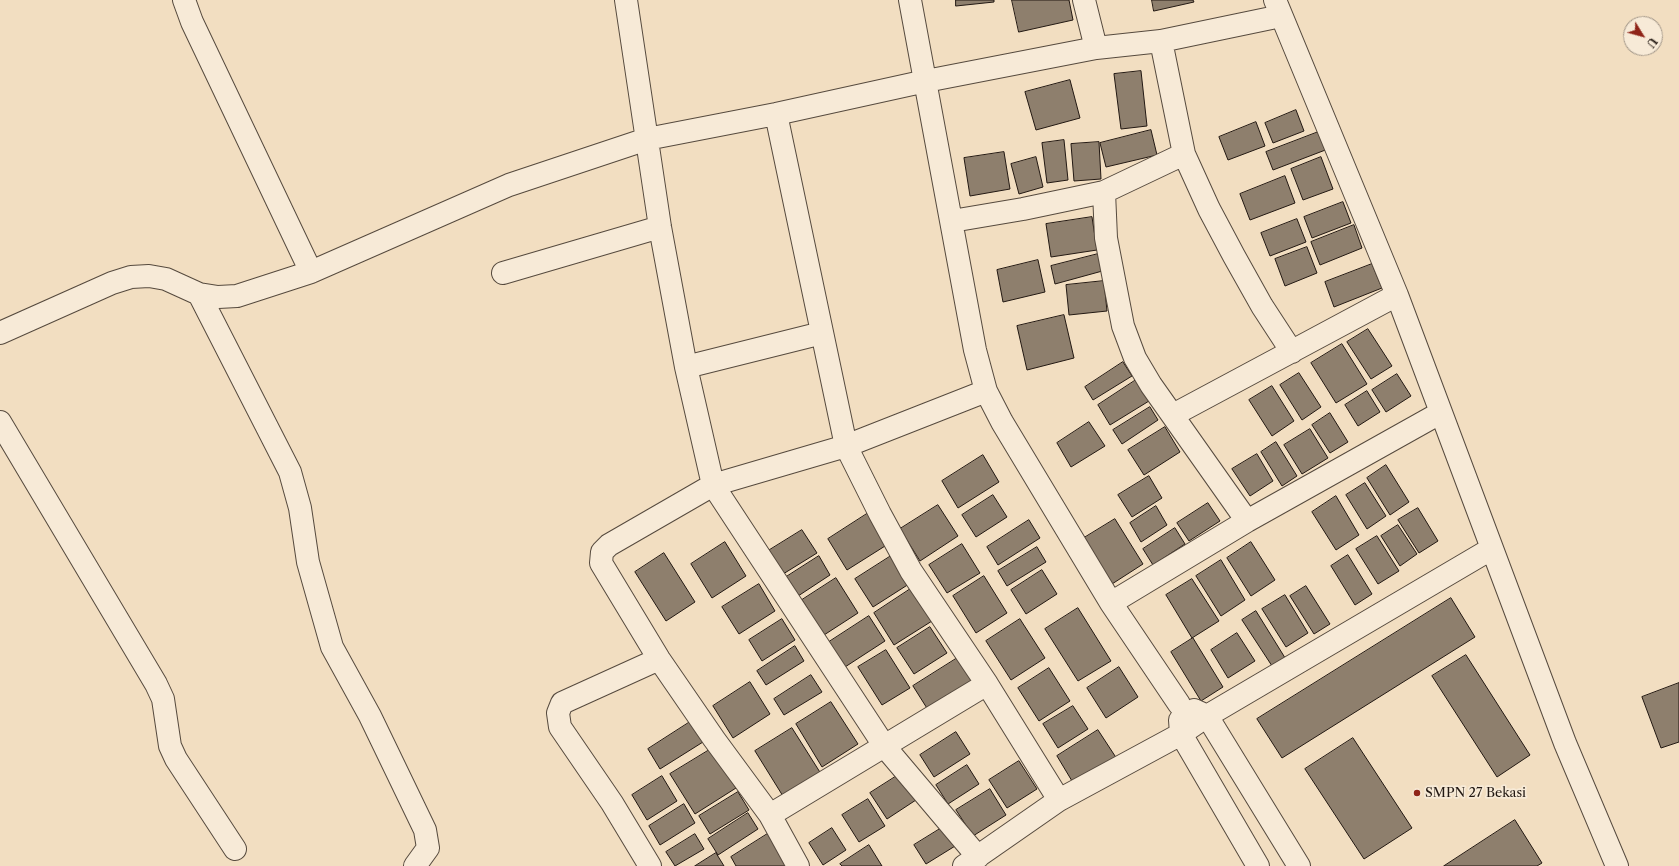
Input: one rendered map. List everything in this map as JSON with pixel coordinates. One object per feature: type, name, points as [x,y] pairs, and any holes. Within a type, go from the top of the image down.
[{"type":"street","points":[[184,0],[192,22],[311,272]]},
{"type":"street","points":[[626,0],[660,227],[686,367],[713,486],[885,747],[971,861],[1059,800],[1181,734],[1207,716],[1491,549]]},
{"type":"street","points":[[910,0],[975,350],[986,391],[1002,422],[1111,603],[1179,704],[1181,734],[1258,866]]},
{"type":"street","points":[[1084,0],[1096,48]]},
{"type":"street","points":[[0,333],[112,283],[131,278],[149,276],[166,279],[199,294],[218,297],[237,296],[311,272],[509,185],[647,139],[1096,48],[1161,41],[1278,8],[1397,295],[1564,743],[1617,866]]},
{"type":"street","points":[[1161,41],[1184,154],[1234,256],[1262,306],[1292,352]]},
{"type":"street","points":[[776,114],[846,446],[880,514],[911,571],[987,684],[1059,800]]},
{"type":"street","points":[[952,221],[1023,209],[1104,192],[1184,154]]},
{"type":"street","points":[[1104,192],[1106,238],[1123,326],[1135,358],[1151,385],[1247,521]]},
{"type":"street","points":[[503,273],[660,227]]},
{"type":"street","points":[[199,294],[290,472],[300,508],[308,562],[332,647],[370,716],[425,830],[428,848],[415,866]]},
{"type":"street","points":[[1173,415],[1397,295]]},
{"type":"street","points":[[686,367],[822,333]]},
{"type":"street","points":[[798,866],[770,815],[714,739],[660,660],[601,563],[602,552],[609,545],[713,486],[846,446],[986,391]]},
{"type":"street","points":[[1111,603],[1247,521],[1440,413]]},
{"type":"street","points":[[0,422],[156,684],[164,699],[170,746],[176,759],[235,848]]},
{"type":"street","points":[[650,866],[612,803],[560,727],[558,713],[562,703],[660,660]]},
{"type":"street","points":[[770,815],[885,747],[987,684]]},
{"type":"street","points":[[1179,704],[1207,716],[1299,866]]},
{"type":"building","points":[[956,0],[994,0],[994,2],[956,6]]},
{"type":"building","points":[[1012,0],[1069,0],[1073,20],[1019,32]]},
{"type":"building","points":[[1152,0],[1193,0],[1194,2],[1154,11]]},
{"type":"building","points":[[1141,71],[1147,126],[1121,129],[1114,74]]},
{"type":"building","points":[[1070,80],[1080,118],[1036,130],[1025,92]]},
{"type":"building","points":[[1296,110],[1304,131],[1273,143],[1265,123]]},
{"type":"building","points":[[1256,122],[1265,146],[1228,160],[1219,137]]},
{"type":"building","points":[[1151,130],[1157,155],[1106,167],[1100,143]]},
{"type":"building","points":[[1321,131],[1328,149],[1273,170],[1266,152]]},
{"type":"building","points":[[1064,140],[1068,180],[1047,183],[1042,143]]},
{"type":"building","points":[[1099,142],[1101,179],[1074,181],[1071,144]]},
{"type":"building","points":[[1004,152],[1010,189],[970,196],[964,158]]},
{"type":"building","points":[[1036,157],[1043,187],[1019,194],[1011,164]]},
{"type":"building","points":[[1321,157],[1333,189],[1303,200],[1291,169]]},
{"type":"building","points":[[1285,176],[1295,203],[1250,220],[1240,194]]},
{"type":"building","points":[[1343,202],[1351,223],[1312,238],[1304,217]]},
{"type":"building","points":[[1092,217],[1097,250],[1051,257],[1046,224]]},
{"type":"building","points":[[1297,219],[1306,242],[1270,256],[1261,233]]},
{"type":"building","points":[[1354,225],[1362,248],[1320,265],[1311,242]]},
{"type":"building","points":[[1307,247],[1317,273],[1285,286],[1275,259]]},
{"type":"building","points":[[1102,253],[1106,270],[1055,284],[1051,266]]},
{"type":"building","points":[[1038,260],[1045,292],[1003,302],[997,270]]},
{"type":"building","points":[[1372,264],[1382,288],[1334,307],[1325,282]]},
{"type":"building","points":[[1104,281],[1107,311],[1069,315],[1066,285]]},
{"type":"building","points":[[1064,315],[1074,358],[1027,370],[1017,326]]},
{"type":"building","points":[[1368,329],[1392,366],[1371,379],[1347,342]]},
{"type":"building","points":[[1342,344],[1367,384],[1336,403],[1311,363]]},
{"type":"building","points":[[1123,362],[1132,376],[1093,400],[1085,387]]},
{"type":"building","points":[[1299,373],[1321,407],[1302,420],[1280,385]]},
{"type":"building","points":[[1397,374],[1411,396],[1386,412],[1372,390]]},
{"type":"building","points":[[1136,380],[1149,401],[1110,425],[1098,405]]},
{"type":"building","points":[[1272,386],[1294,421],[1272,436],[1249,400]]},
{"type":"building","points":[[1367,391],[1380,412],[1358,426],[1345,405]]},
{"type":"building","points":[[1150,407],[1158,420],[1122,444],[1113,430]]},
{"type":"building","points":[[1330,413],[1348,442],[1330,453],[1312,425]]},
{"type":"building","points":[[1089,422],[1105,446],[1071,467],[1057,443]]},
{"type":"building","points":[[1165,427],[1180,452],[1144,475],[1128,450]]},
{"type":"building","points":[[1310,429],[1328,458],[1302,474],[1284,445]]},
{"type":"building","points":[[1276,442],[1297,476],[1282,486],[1261,452]]},
{"type":"building","points":[[1257,454],[1273,481],[1250,496],[1232,469]]},
{"type":"building","points":[[983,455],[999,482],[958,508],[942,481]]},
{"type":"building","points":[[1386,465],[1409,502],[1390,515],[1367,478]]},
{"type":"building","points":[[1149,476],[1162,498],[1132,517],[1118,495]]},
{"type":"building","points":[[1365,483],[1386,516],[1367,529],[1346,495]]},
{"type":"building","points":[[993,495],[1007,517],[976,537],[962,515]]},
{"type":"building","points":[[1336,496],[1359,535],[1336,550],[1312,512]]},
{"type":"building","points":[[1208,503],[1220,521],[1189,541],[1177,523]]},
{"type":"building","points":[[938,505],[958,536],[920,561],[900,529]]},
{"type":"building","points":[[1156,506],[1167,525],[1141,542],[1130,523]]},
{"type":"building","points":[[1418,508],[1438,541],[1419,553],[1398,520]]},
{"type":"building","points":[[873,510],[893,541],[847,570],[828,539]]},
{"type":"building","points":[[1115,519],[1143,564],[1112,584],[1084,538]]},
{"type":"building","points":[[1029,520],[1040,538],[998,565],[987,547]]},
{"type":"building","points":[[1398,525],[1417,554],[1400,566],[1381,536]]},
{"type":"building","points":[[1175,528],[1185,544],[1153,565],[1143,549]]},
{"type":"building","points":[[802,530],[817,553],[775,579],[760,556]]},
{"type":"building","points":[[1377,536],[1399,571],[1378,584],[1356,549]]},
{"type":"building","points":[[725,542],[746,576],[712,598],[691,564]]},
{"type":"building","points":[[1251,542],[1275,580],[1251,596],[1227,558]]},
{"type":"building","points":[[962,544],[980,573],[947,593],[929,565]]},
{"type":"building","points":[[1037,547],[1046,562],[1007,586],[998,571]]},
{"type":"building","points":[[664,553],[695,602],[666,621],[635,572]]},
{"type":"building","points":[[1348,555],[1372,594],[1355,605],[1331,566]]},
{"type":"building","points":[[819,556],[830,575],[792,600],[780,581]]},
{"type":"building","points":[[891,556],[909,584],[873,607],[855,579]]},
{"type":"building","points":[[1221,560],[1245,600],[1221,616],[1196,576]]},
{"type":"building","points":[[1042,570],[1057,594],[1026,614],[1011,590]]},
{"type":"building","points":[[984,576],[1007,613],[976,633],[953,596]]},
{"type":"building","points":[[836,578],[858,613],[824,635],[802,600]]},
{"type":"building","points":[[1192,579],[1219,621],[1192,638],[1166,595]]},
{"type":"building","points":[[759,584],[775,611],[739,634],[722,607]]},
{"type":"building","points":[[1306,586],[1330,624],[1314,634],[1290,596]]},
{"type":"building","points":[[912,588],[932,621],[894,645],[874,613]]},
{"type":"building","points":[[1285,595],[1308,633],[1286,647],[1262,609]]},
{"type":"building","points":[[1451,598],[1475,637],[1282,758],[1257,719]]},
{"type":"building","points":[[1078,608],[1111,661],[1078,681],[1045,629]]},
{"type":"building","points":[[1256,611],[1287,661],[1274,669],[1242,620]]},
{"type":"building","points":[[869,616],[885,641],[845,667],[829,642]]},
{"type":"building","points":[[782,619],[795,640],[762,661],[749,640]]},
{"type":"building","points":[[1020,619],[1045,658],[1011,680],[986,641]]},
{"type":"building","points":[[930,627],[947,653],[914,674],[897,648]]},
{"type":"building","points":[[1237,633],[1255,661],[1228,678],[1211,650]]},
{"type":"building","points":[[1193,638],[1223,687],[1201,701],[1171,652]]},
{"type":"building","points":[[795,646],[804,661],[766,685],[757,671]]},
{"type":"building","points":[[886,650],[910,688],[882,705],[858,667]]},
{"type":"building","points":[[1466,655],[1530,755],[1497,777],[1432,676]]},
{"type":"building","points":[[959,657],[976,684],[930,713],[913,686]]},
{"type":"building","points":[[1119,667],[1138,697],[1106,718],[1087,688]]},
{"type":"building","points":[[1049,668],[1070,701],[1039,721],[1018,688]]},
{"type":"building","points":[[811,675],[822,692],[784,715],[774,699]]},
{"type":"building","points":[[750,682],[770,714],[733,738],[713,706]]},
{"type":"building","points":[[1679,683],[1679,742],[1661,748],[1642,697]]},
{"type":"building","points":[[831,702],[858,744],[822,767],[796,724]]},
{"type":"building","points":[[1073,706],[1088,729],[1058,748],[1043,724]]},
{"type":"building","points":[[690,722],[703,742],[660,769],[648,749]]},
{"type":"building","points":[[792,728],[823,777],[786,801],[755,751]]},
{"type":"building","points":[[1098,730],[1117,759],[1075,786],[1057,756]]},
{"type":"building","points":[[956,732],[970,754],[934,777],[920,755]]},
{"type":"building","points":[[1353,738],[1412,828],[1364,859],[1305,769]]},
{"type":"building","points":[[711,749],[736,788],[695,814],[670,774]]},
{"type":"building","points":[[1019,761],[1037,789],[1007,808],[989,780]]},
{"type":"building","points":[[967,765],[979,784],[948,804],[936,785]]},
{"type":"building","points":[[903,772],[919,798],[887,819],[870,793]]},
{"type":"building","points":[[662,776],[677,801],[647,820],[632,795]]},
{"type":"building","points":[[990,789],[1006,815],[973,836],[956,810]]},
{"type":"building","points":[[738,792],[749,810],[710,834],[699,816]]},
{"type":"building","points":[[868,799],[885,826],[859,842],[842,815]]},
{"type":"building","points":[[684,804],[695,823],[660,845],[649,826]]},
{"type":"building","points":[[748,813],[758,829],[718,855],[708,839]]},
{"type":"building","points":[[1515,820],[1542,863],[1537,866],[1444,866]]},
{"type":"building","points":[[948,824],[960,843],[926,864],[914,845]]},
{"type":"building","points":[[832,828],[846,850],[823,865],[809,843]]},
{"type":"building","points":[[769,833],[789,866],[736,866],[731,857]]},
{"type":"building","points":[[695,834],[704,849],[675,866],[666,852]]},
{"type":"building","points":[[869,845],[882,866],[842,866],[840,864]]},
{"type":"building","points":[[716,853],[724,866],[695,866]]},
{"type":"place","name":"SMPN 27 Bekasi","points":[[1417,793]]}]
